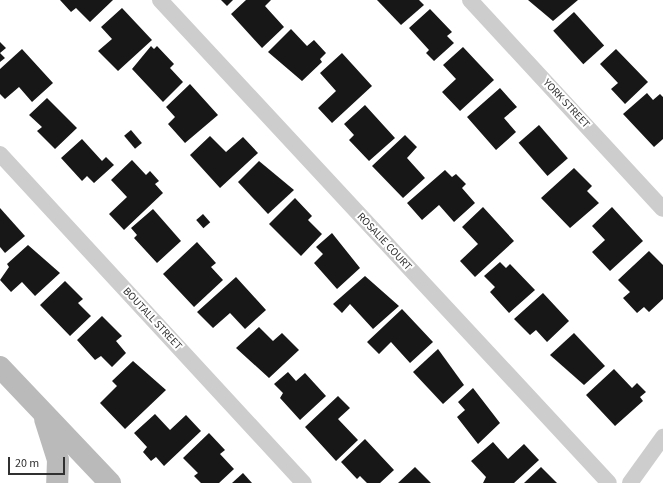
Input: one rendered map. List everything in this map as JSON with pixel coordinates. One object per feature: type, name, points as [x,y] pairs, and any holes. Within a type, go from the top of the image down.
[{"type":"main road","points":[[0,366],[110,483]]},
{"type":"main road","points":[[40,409],[58,460],[57,483]]},
{"type":"street","name":"ROSALIE COURT","points":[[160,0],[609,483]]},
{"type":"street","name":"YORK STREET","points":[[470,0],[663,209]]},
{"type":"street","name":"BOUTALL STREET","points":[[0,154],[304,483]]},
{"type":"street","points":[[630,483],[663,437]]},
{"type":"building","points":[[60,0],[113,0],[90,22],[76,8],[71,12]]},
{"type":"building","points":[[221,0],[233,0],[227,6]]},
{"type":"building","points":[[246,0],[271,0],[265,6],[284,27],[262,48],[231,14]]},
{"type":"building","points":[[377,0],[419,0],[424,5],[401,25]]},
{"type":"building","points":[[528,0],[578,0],[553,21]]},
{"type":"building","points":[[122,8],[152,40],[118,71],[98,51],[112,39],[101,27]]},
{"type":"building","points":[[430,9],[452,32],[447,36],[454,43],[434,61],[426,53],[429,50],[409,28]]},
{"type":"building","points":[[574,12],[604,45],[583,64],[553,31]]},
{"type":"building","points":[[291,29],[307,46],[314,40],[326,53],[320,59],[322,62],[302,81],[268,52]]},
{"type":"building","points":[[0,42],[6,48],[0,53]]},
{"type":"building","points":[[151,46],[154,49],[157,46],[174,64],[170,68],[183,82],[163,102],[132,69]]},
{"type":"building","points":[[463,47],[494,80],[460,111],[442,92],[456,79],[443,65]]},
{"type":"building","points":[[22,49],[53,83],[32,102],[19,87],[5,99],[0,94],[0,69]]},
{"type":"building","points":[[616,49],[648,82],[625,104],[611,89],[618,83],[600,64]]},
{"type":"building","points":[[0,53],[5,58],[0,62]]},
{"type":"building","points":[[342,53],[372,86],[332,123],[318,108],[336,91],[320,73]]},
{"type":"building","points":[[190,84],[218,115],[185,143],[168,124],[175,117],[166,107]]},
{"type":"building","points":[[500,88],[517,107],[504,118],[516,132],[496,150],[467,117]]},
{"type":"building","points":[[647,93],[653,100],[660,94],[663,97],[663,139],[654,147],[623,114]]},
{"type":"building","points":[[47,98],[77,128],[55,149],[37,131],[42,127],[29,115]]},
{"type":"building","points":[[365,105],[395,138],[369,161],[349,140],[354,135],[344,124]]},
{"type":"building","points":[[539,125],[568,158],[547,176],[519,143]]},
{"type":"building","points":[[131,130],[142,143],[135,149],[124,136]]},
{"type":"building","points":[[405,135],[417,147],[407,158],[425,178],[403,198],[372,166]]},
{"type":"building","points":[[210,136],[226,152],[243,137],[258,153],[220,188],[190,155]]},
{"type":"building","points":[[82,139],[102,161],[106,157],[114,165],[94,183],[87,176],[82,181],[61,158]]},
{"type":"building","points":[[132,160],[146,175],[150,171],[159,181],[155,184],[163,193],[124,230],[109,214],[127,197],[111,180]]},
{"type":"building","points":[[259,161],[294,190],[268,214],[238,182]]},
{"type":"building","points":[[574,168],[592,186],[587,191],[599,203],[570,228],[541,198]]},
{"type":"building","points":[[445,170],[452,177],[456,174],[466,184],[462,188],[475,203],[454,222],[439,205],[422,220],[407,203]]},
{"type":"building","points":[[295,198],[312,216],[308,220],[322,234],[301,256],[269,224]]},
{"type":"building","points":[[483,207],[514,241],[475,277],[460,261],[478,244],[462,227]]},
{"type":"building","points":[[612,207],[643,241],[610,271],[592,252],[605,240],[592,226]]},
{"type":"building","points":[[0,208],[25,236],[5,253],[0,247]]},
{"type":"building","points":[[153,209],[181,241],[157,263],[134,238],[137,235],[131,228]]},
{"type":"building","points":[[203,214],[210,222],[203,228],[196,220]]},
{"type":"building","points":[[332,233],[360,268],[337,289],[314,263],[323,254],[316,247]]},
{"type":"building","points":[[197,242],[216,263],[211,267],[223,280],[194,307],[163,274]]},
{"type":"building","points":[[28,245],[60,273],[35,296],[22,282],[11,292],[0,280],[9,267],[7,264]]},
{"type":"building","points":[[649,251],[663,265],[663,299],[649,312],[644,307],[637,313],[623,298],[630,292],[618,280]]},
{"type":"building","points":[[500,262],[506,268],[510,264],[535,290],[509,313],[490,292],[495,287],[484,276]]},
{"type":"building","points":[[365,276],[399,306],[373,329],[350,304],[342,313],[333,304]]},
{"type":"building","points":[[236,277],[266,310],[245,329],[230,313],[213,328],[197,312]]},
{"type":"building","points":[[65,281],[83,299],[78,303],[91,316],[70,336],[40,305]]},
{"type":"building","points":[[543,293],[569,321],[547,342],[536,330],[530,335],[514,319]]},
{"type":"building","points":[[402,309],[433,342],[410,363],[391,342],[379,354],[367,342]]},
{"type":"building","points":[[102,316],[122,336],[116,341],[126,353],[112,367],[101,356],[95,360],[77,340]]},
{"type":"building","points":[[259,327],[273,341],[282,333],[299,350],[269,378],[236,348]]},
{"type":"building","points":[[574,333],[605,366],[584,385],[550,355]]},
{"type":"building","points":[[438,349],[464,385],[443,404],[413,372]]},
{"type":"building","points":[[133,361],[166,390],[125,429],[100,403],[117,386],[112,381]]},
{"type":"building","points":[[614,369],[632,388],[637,383],[646,392],[640,397],[643,401],[615,426],[586,395]]},
{"type":"building","points":[[288,372],[296,381],[305,373],[326,396],[300,420],[280,398],[283,393],[274,384]]},
{"type":"building","points":[[473,388],[500,423],[478,444],[457,417],[465,410],[458,402]]},
{"type":"building","points":[[338,396],[350,408],[338,419],[358,440],[336,461],[305,427]]},
{"type":"building","points":[[155,414],[170,430],[186,415],[201,431],[164,466],[156,457],[151,461],[143,452],[147,447],[134,433]]},
{"type":"building","points":[[209,433],[225,450],[220,454],[234,469],[219,483],[201,483],[194,476],[198,473],[183,458]]},
{"type":"building","points":[[365,439],[394,470],[380,483],[367,483],[360,476],[357,479],[341,462]]},
{"type":"building","points":[[493,442],[508,459],[524,444],[539,460],[514,483],[483,483],[486,477],[471,461]]},
{"type":"building","points":[[415,467],[431,483],[398,483]]},
{"type":"building","points":[[541,467],[557,483],[524,483]]},
{"type":"building","points":[[243,473],[252,483],[232,483]]}]
